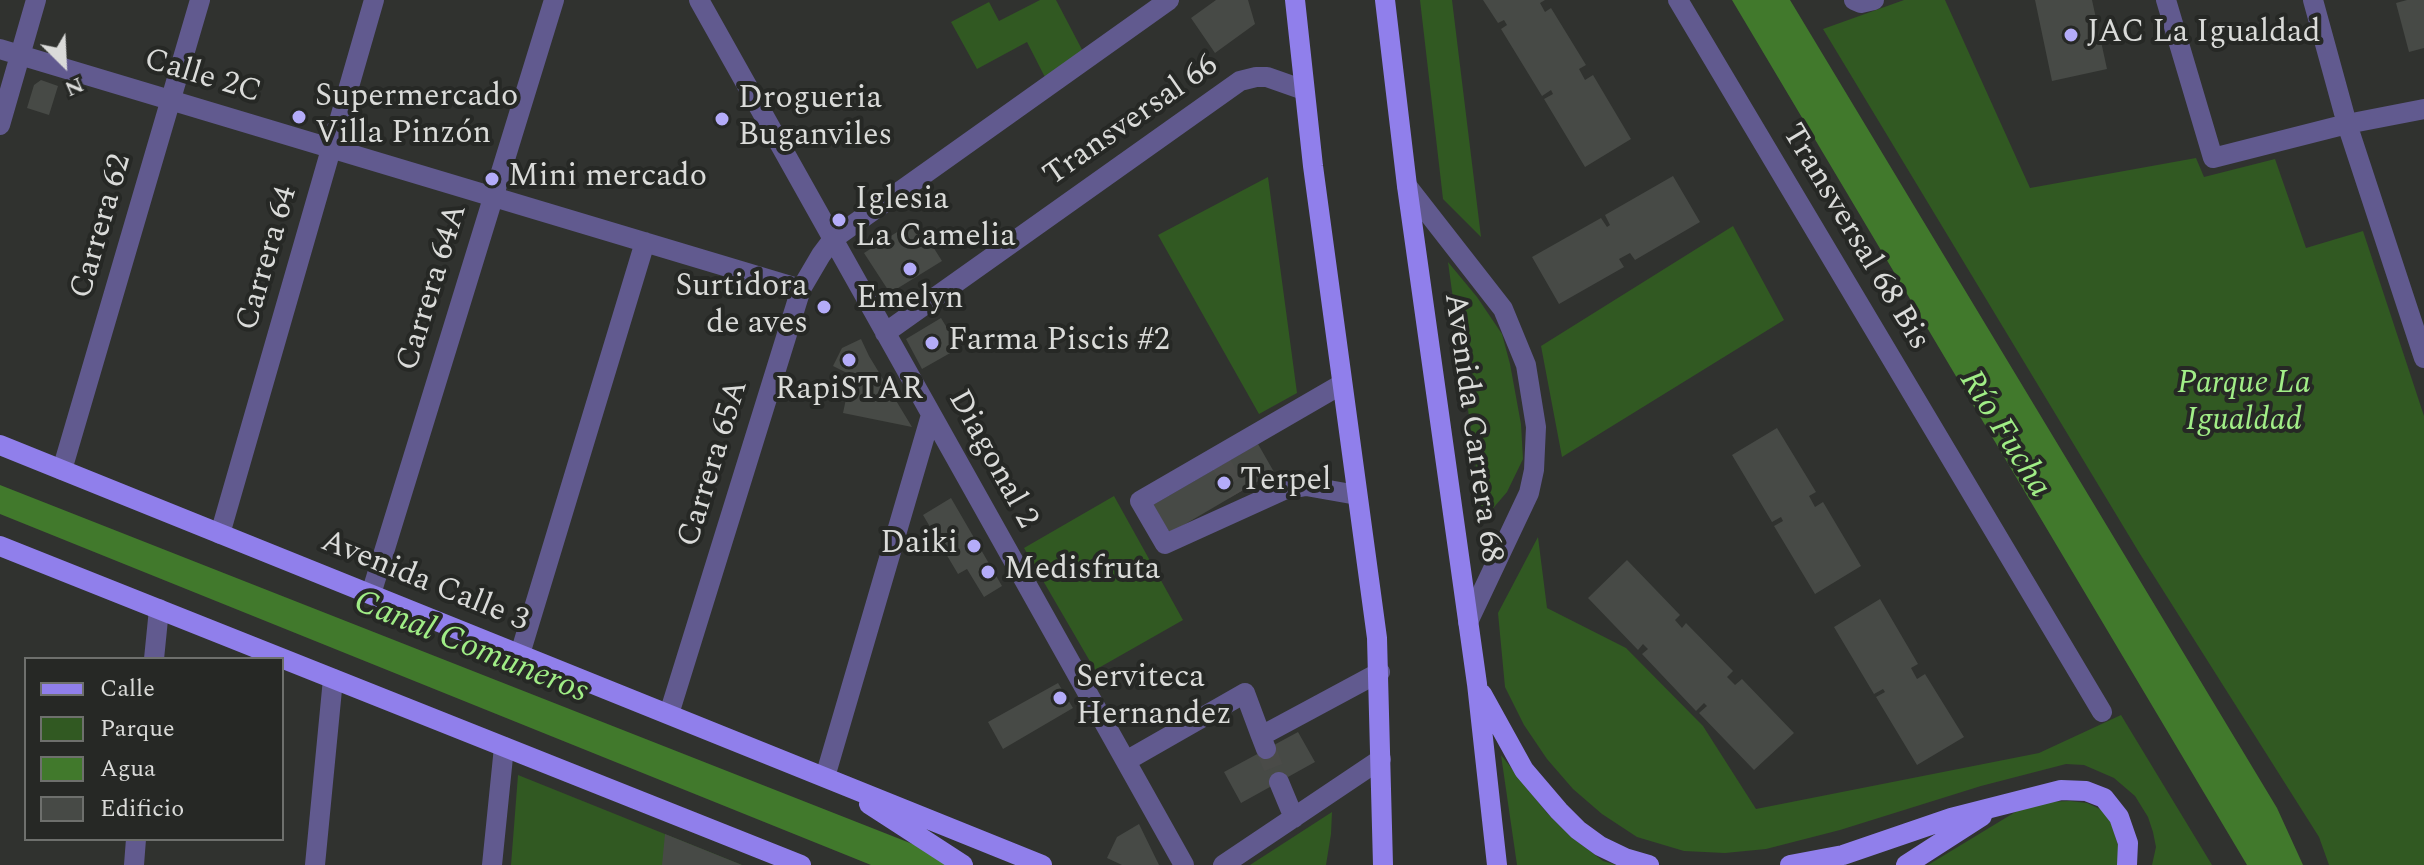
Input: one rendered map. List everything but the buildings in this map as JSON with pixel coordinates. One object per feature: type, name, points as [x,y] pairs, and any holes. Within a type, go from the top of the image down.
[{"type":"main road","points":[[1295,0],[1304,90],[1377,638],[1383,865]]},
{"type":"main road","name":"Avenida Carrera 68","points":[[1385,0],[1407,186],[1477,684],[1497,865]]},
{"type":"main road","name":"Avenida Calle 3","points":[[0,445],[1042,865]]},
{"type":"main road","points":[[0,546],[278,657]]},
{"type":"main road","points":[[284,659],[794,862],[812,865]]},
{"type":"main road","points":[[1477,684],[1524,770],[1559,811],[1600,846],[1649,865]]},
{"type":"main road","name":"Avenida Calle 3","points":[[825,777],[963,865]]},
{"type":"main road","points":[[1790,865],[1843,855],[1951,818],[2061,790],[2086,791],[2104,798],[2119,817],[2128,843],[2127,865]]},
{"type":"main road","points":[[1906,865],[1979,817],[2015,800]]},
{"type":"street","points":[[0,125],[10,52],[36,0]]},
{"type":"street","name":"Carrera 62","points":[[62,470],[200,0]]},
{"type":"street","name":"Carrera 64","points":[[220,534],[374,0]]},
{"type":"street","name":"Carrera 64A","points":[[371,594],[554,0]]},
{"type":"street","name":"Diagonal 2","points":[[699,0],[1184,865]]},
{"type":"street","name":"Carrera 65A","points":[[669,714],[801,289],[810,270],[833,239],[1169,0]]},
{"type":"street","name":"Transversal 68 Bis","points":[[1678,0],[2102,712]]},
{"type":"street","points":[[1854,0],[1861,3],[1874,0]]},
{"type":"street","points":[[2166,0],[2213,158],[2347,124],[2424,109]]},
{"type":"street","points":[[2313,0],[2347,124],[2424,358]]},
{"type":"street","name":"Calle 2C","points":[[10,52],[801,289]]},
{"type":"street","name":"Transversal 66","points":[[885,333],[1240,81],[1267,77],[1304,90]]},
{"type":"street","points":[[1407,186],[1503,309],[1526,365],[1536,427],[1534,470],[1529,493],[1468,622]]},
{"type":"street","points":[[520,654],[645,242]]},
{"type":"street","points":[[1342,384],[1219,461],[1140,501],[1165,544],[1242,500],[1306,486],[1357,495]]},
{"type":"street","points":[[825,777],[931,415]]},
{"type":"street","points":[[154,657],[159,609]]},
{"type":"street","points":[[1126,761],[1245,693],[1264,742],[1380,672]]},
{"type":"street","points":[[315,865],[333,679]]},
{"type":"street","points":[[492,865],[504,747]]},
{"type":"street","points":[[1223,865],[1381,759]]},
{"type":"street","points":[[1279,782],[1294,818]]},
{"type":"street","points":[[134,865],[136,841]]},
{"type":"green space","points":[[1040,0],[1056,0],[1089,63],[1050,87],[1027,42],[977,69],[951,22],[989,2],[999,21]]},
{"type":"green space","points":[[1420,0],[1452,0],[1481,237],[1443,199]]},
{"type":"green space","name":"Parque La Igualdad","points":[[1904,0],[1945,0],[2030,188],[2196,158],[2204,177],[2275,159],[2306,248],[2363,231],[2424,416],[2424,865],[2329,865],[2319,837],[2140,554],[1823,29]]},
{"type":"green space","points":[[1268,177],[1297,393],[1259,414],[1158,235]]},
{"type":"green space","points":[[1733,226],[1784,320],[1562,457],[1541,346]]},
{"type":"green space","points":[[1448,262],[1502,334],[1521,424],[1523,459],[1507,492],[1483,520]]},
{"type":"green space","points":[[1114,496],[1183,620],[1095,670],[1024,548]]},
{"type":"green space","points":[[1538,537],[1547,608],[1626,648],[1703,726],[1756,809],[2039,753],[2121,715],[2212,865],[2152,865],[2156,847],[2153,832],[2135,796],[2114,778],[2084,765],[2066,764],[1766,849],[1725,853],[1684,851],[1637,837],[1602,814],[1573,789],[1547,759],[1524,725],[1505,687],[1498,613]]},
{"type":"green space","points":[[1501,755],[1547,813],[1573,838],[1603,861],[1616,865],[1517,865]]},
{"type":"green space","points":[[518,775],[742,865],[511,865]]},
{"type":"green space","points":[[2043,802],[2087,803],[2102,810],[2110,820],[2120,851],[2117,865],[1928,865],[2017,811]]},
{"type":"green space","points":[[1332,812],[1326,865],[1250,865]]},
{"type":"water","name":"Río Fucha","points":[[1732,0],[1790,0],[2277,808],[2303,865],[2247,865]]},
{"type":"water","points":[[0,485],[966,865],[871,865],[0,514]]},
{"type":"tunnel","points":[[1222,465],[1238,493]]},
{"type":"tunnel","points":[[1266,749],[1279,782]]},
{"type":"place","name":"JAC La Igualdad","points":[[2071,35]]},
{"type":"place","name":"Supermercado Villa Pinzón","points":[[299,117]]},
{"type":"place","name":"Drogueria Buganviles","points":[[722,119]]},
{"type":"place","name":"Mini mercado","points":[[492,179]]},
{"type":"place","name":"Iglesia La Camelia","points":[[839,220]]},
{"type":"place","name":"Emelyn","points":[[910,269]]},
{"type":"place","name":"Surtidora de aves","points":[[824,307]]},
{"type":"place","name":"Farma Piscis #2","points":[[932,343]]},
{"type":"place","name":"RapiSTAR","points":[[849,360]]},
{"type":"place","name":"Terpel","points":[[1224,483]]},
{"type":"place","name":"Daiki","points":[[974,546]]},
{"type":"place","name":"Medisfruta","points":[[988,572]]},
{"type":"place","name":"Serviteca Hernandez","points":[[1060,698]]},
{"type":"water label","name":"Canal Comuneros","points":[[470,649]]}]
